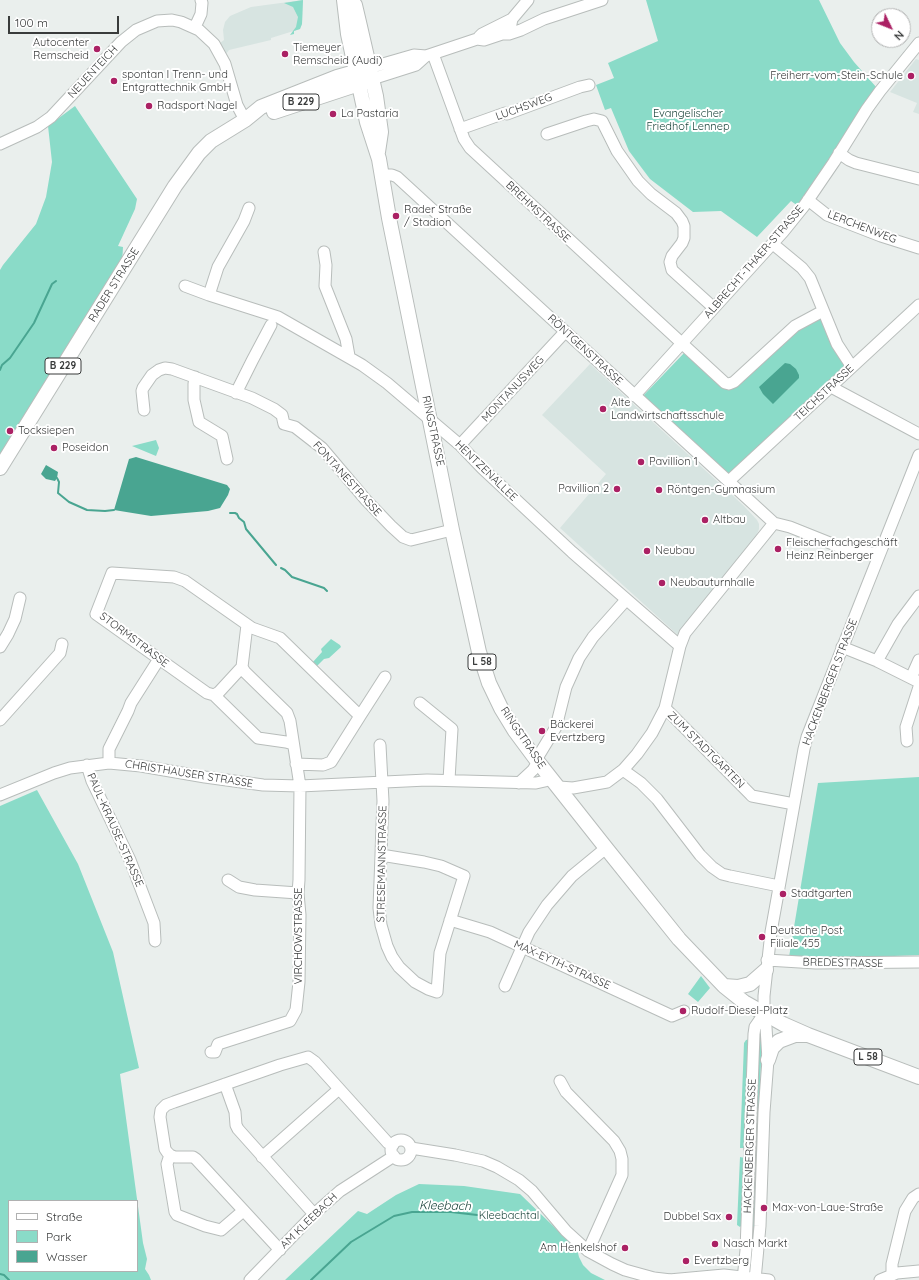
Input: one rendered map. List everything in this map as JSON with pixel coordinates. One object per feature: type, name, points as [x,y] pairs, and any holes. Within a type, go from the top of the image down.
[{"type":"main road","name":"RINGSTRASSE","points":[[344,0],[348,34],[380,117],[381,132],[378,152],[389,218],[452,530],[479,652],[489,683],[507,718],[537,761],[679,939],[724,986],[744,1002],[764,1014],[808,1035],[919,1076]]},
{"type":"main road","name":"RINGSTRASSE","points":[[351,0],[355,5],[364,76]]},
{"type":"main road","name":"RADER STRASSE","points":[[0,468],[192,161],[211,141],[245,120],[261,107],[337,77],[364,76]]},
{"type":"main road","points":[[724,986],[738,987],[750,984],[767,965]]},
{"type":"main road","points":[[768,1060],[772,1048],[779,1041],[794,1034],[808,1035]]},
{"type":"street","points":[[194,28],[201,14],[201,0]]},
{"type":"street","points":[[502,34],[511,24],[514,16],[528,0]]},
{"type":"street","points":[[514,16],[529,20],[536,18],[544,19],[602,0]]},
{"type":"street","points":[[514,16],[519,27],[523,29]]},
{"type":"street","name":"RADER STRASSE","points":[[364,76],[416,65],[430,55],[477,39],[482,34],[501,25],[514,16]]},
{"type":"street","name":"RADER STRASSE","points":[[477,39],[484,40],[502,34],[509,34],[544,19]]},
{"type":"street","name":"NEUENTEICH","points":[[0,144],[37,127],[51,117],[121,42],[136,30],[157,21],[172,20],[181,22],[207,36],[214,44],[225,64],[237,104],[245,120]]},
{"type":"street","name":"ALBRECHT-THAER-STRASSE","points":[[634,396],[784,232],[834,162],[880,91],[919,43]]},
{"type":"street","name":"BREHMSTRASSE","points":[[430,55],[460,130],[470,148],[724,382],[729,384],[734,382],[785,333],[823,311]]},
{"type":"street","name":"LUCHSWEG","points":[[460,130],[580,86],[588,85]]},
{"type":"street","points":[[547,134],[594,119],[602,121],[617,151],[638,181],[651,194],[676,213],[682,221],[684,226],[684,238],[672,256],[670,262],[672,270],[714,308]]},
{"type":"street","points":[[839,153],[849,160],[919,179]]},
{"type":"street","name":"RÖNTGENSTRASSE","points":[[382,175],[392,175],[397,178],[774,523],[790,527],[850,551],[879,554]]},
{"type":"street","name":"LERCHENWEG","points":[[808,200],[827,215],[881,236],[919,248]]},
{"type":"street","points":[[209,296],[218,266],[244,221],[249,208]]},
{"type":"street","points":[[773,244],[802,268],[810,278],[837,344],[852,367]]},
{"type":"street","points":[[324,252],[326,265],[325,286],[346,339],[349,356]]},
{"type":"street","name":"HENTZENALLEE","points":[[185,286],[209,296],[278,317],[349,356],[382,380],[460,445],[520,504],[626,600],[680,646]]},
{"type":"street","name":"TEICHSTRASSE","points":[[728,481],[919,306]]},
{"type":"street","points":[[236,393],[271,326]]},
{"type":"street","name":"MONTANUSWEG","points":[[460,445],[565,332]]},
{"type":"street","name":"FONTANESTRASSE","points":[[144,410],[142,395],[143,388],[152,375],[159,370],[168,368],[195,377],[274,409],[282,415],[284,424],[295,427],[322,448],[382,518],[403,537],[411,540],[452,530]]},
{"type":"street","points":[[195,377],[194,400],[199,422],[222,436],[227,459]]},
{"type":"street","points":[[832,387],[919,434]]},
{"type":"street","name":"HACKENBERGER STRASSE","points":[[755,1279],[760,1226],[764,1112],[768,1060],[764,1014],[767,965],[779,886],[807,737],[919,455]]},
{"type":"street","name":"CHRISTHAUSER STRASSE","points":[[0,795],[70,768],[109,763],[141,766],[263,785],[300,786],[409,780],[519,783],[536,783],[545,781],[554,782],[573,788],[601,784],[612,779],[623,770],[652,733],[665,708],[680,646],[685,633],[774,523]]},
{"type":"street","name":"STORMSTRASSE","points":[[247,625],[183,580],[174,577],[112,573],[96,614],[208,693],[214,695],[258,738],[293,744]]},
{"type":"street","points":[[877,661],[898,624],[919,596]]},
{"type":"street","points":[[0,647],[15,618],[20,598]]},
{"type":"street","points":[[519,783],[533,770],[556,727],[566,687],[579,658],[593,637],[626,600]]},
{"type":"street","points":[[214,695],[219,692],[242,667],[247,625],[280,638],[360,716]]},
{"type":"street","points":[[0,720],[60,653],[62,644]]},
{"type":"street","points":[[842,647],[877,661],[915,680],[919,660]]},
{"type":"street","points":[[109,763],[109,749],[131,702],[159,659]]},
{"type":"street","points":[[242,667],[245,672],[288,714],[300,786]]},
{"type":"street","points":[[296,764],[323,765],[331,762],[385,678]]},
{"type":"street","points":[[907,741],[906,726],[919,687]]},
{"type":"street","points":[[420,703],[452,729],[449,780]]},
{"type":"street","name":"ZUM STADTGARTEN","points":[[665,708],[752,796],[794,804]]},
{"type":"street","points":[[380,745],[382,782]]},
{"type":"street","name":"PAUL-KRAUSE-STRASSE","points":[[87,765],[92,782],[130,860],[154,923],[156,941]]},
{"type":"street","points":[[623,770],[637,780],[657,799],[700,855],[712,867],[722,874],[779,886]]},
{"type":"street","name":"STRESEMANNSTRASSE","points":[[382,782],[379,908],[381,925],[392,957],[406,975],[422,986],[437,992],[440,953],[450,920]]},
{"type":"street","name":"VIRCHOWSTRASSE","points":[[211,1052],[214,1052],[218,1044],[287,1022],[293,1017],[296,1010],[299,982],[300,915],[298,893],[300,786]]},
{"type":"street","points":[[505,986],[538,917],[555,894],[572,876],[606,848]]},
{"type":"street","points":[[380,855],[441,866],[464,876],[450,920]]},
{"type":"street","points":[[228,880],[239,887],[298,893]]},
{"type":"street","name":"MAX-EYTH-STRASSE","points":[[450,920],[490,932],[672,1016],[684,1011]]},
{"type":"street","name":"BREDESTRASSE","points":[[767,965],[919,962]]},
{"type":"street","name":"HACKENBERGER STRASSE","points":[[743,1279],[746,1250],[754,1034],[755,1027],[764,1014]]},
{"type":"street","points":[[280,1250],[196,1159],[193,1157],[176,1157],[170,1155],[165,1149],[160,1117],[161,1110],[166,1105],[280,1065],[308,1057],[315,1062],[388,1143],[396,1159],[404,1160],[410,1155],[411,1148],[407,1142],[401,1140],[395,1143],[393,1151]]},
{"type":"street","points":[[560,1081],[566,1092],[614,1141],[620,1151],[623,1163],[622,1175],[588,1251]]},
{"type":"street","points":[[225,1084],[235,1112],[236,1125],[262,1157],[314,1214]]},
{"type":"street","points":[[262,1157],[339,1089]]},
{"type":"street","points":[[411,1148],[436,1151],[483,1161],[510,1174],[536,1194],[566,1231],[588,1251],[625,1270],[654,1278],[670,1280],[724,1275],[743,1279],[769,1280]]},
{"type":"street","name":"AM KLEEBACH","points":[[250,1280],[314,1214],[340,1191],[393,1151]]},
{"type":"street","points":[[170,1155],[167,1164],[175,1212],[177,1215],[221,1230],[243,1211]]},
{"type":"street","points":[[892,1274],[892,1264],[905,1211],[912,1198],[919,1194]]},
{"type":"street","points":[[880,1280],[892,1274],[919,1271]]},
{"type":"shaded area","points":[[303,0],[302,24],[300,29],[271,38],[271,40],[229,50],[226,54],[220,43],[224,40],[223,30],[225,22],[230,16],[251,7]]},
{"type":"shaded area","name":"Freiherr-vom-Stein-Schule","points":[[916,59],[919,60],[919,114],[913,112],[917,103],[890,92]]},
{"type":"shaded area","name":"Röntgen-Gymnasium","points":[[590,364],[744,506],[759,524],[759,529],[755,539],[679,636],[560,528],[606,474],[542,415]]},
{"type":"green space","points":[[303,0],[302,24],[300,29],[294,31],[294,34],[290,35],[296,27],[298,17],[293,7],[284,3]]},
{"type":"green space","name":"Evangelischer Friedhof Lennep","points":[[646,0],[819,0],[840,43],[854,62],[877,88],[798,206],[791,201],[757,237],[721,211],[693,212],[650,179],[629,151],[611,108],[605,110],[596,85],[614,78],[608,63],[658,41]]},
{"type":"green space","points":[[75,106],[137,199],[135,209],[118,246],[123,247],[122,264],[0,461],[0,270],[36,224],[46,197],[52,162],[48,126]]},
{"type":"green space","points":[[821,316],[847,367],[729,477],[641,398],[686,351],[722,386],[787,336]]},
{"type":"green space","points":[[156,440],[159,448],[156,456],[132,446]]},
{"type":"green space","points":[[331,639],[341,647],[329,658],[324,659],[316,667],[312,663],[322,652],[321,649]]},
{"type":"green space","points":[[919,777],[919,955],[846,958],[789,957],[818,783]]},
{"type":"green space","points":[[37,790],[78,864],[113,952],[139,1068],[120,1074],[137,1200],[8,1200],[8,1272],[138,1272],[138,1206],[143,1243],[147,1259],[145,1269],[151,1280],[0,1280],[0,806]]},
{"type":"green space","points":[[701,976],[710,988],[698,1002],[688,994]]},
{"type":"green space","points":[[757,1037],[762,1037],[753,1263],[751,1263],[751,1196]]},
{"type":"green space","points":[[750,1039],[745,1148],[740,1148],[744,1043],[746,1040]]},
{"type":"green space","points":[[740,1157],[745,1158],[742,1225],[740,1227],[737,1225]]},
{"type":"green space","name":"Kleebachtal","points":[[419,1184],[464,1186],[520,1194],[577,1249],[583,1265],[591,1273],[605,1280],[285,1280],[358,1211],[367,1214],[396,1195]]},
{"type":"water","points":[[785,363],[790,364],[796,369],[799,378],[773,404],[763,394],[759,387]]},
{"type":"water","points":[[136,457],[227,485],[230,489],[228,495],[220,508],[208,511],[151,516],[114,510],[129,459]]},
{"type":"water","points":[[46,465],[58,472],[55,481],[46,479],[41,474]]},
{"type":"waterway","points":[[0,370],[2,365],[10,358],[34,323],[52,284],[56,281]]},
{"type":"waterway","name":"Tocksiepen","points":[[57,478],[59,482],[58,493],[69,502],[87,510],[114,510]]},
{"type":"waterway","name":"Tocksiepen","points":[[230,513],[237,514],[244,522],[246,529],[276,565]]},
{"type":"waterway","name":"Tocksiepen","points":[[281,568],[292,577],[324,588],[327,591]]},
{"type":"waterway","name":"Kleebach","points":[[311,1280],[351,1242],[394,1216],[412,1212],[451,1212],[486,1216],[491,1219],[505,1217],[528,1218]]},
{"type":"waterway","name":"Kleebach","points":[[0,1274],[4,1275],[9,1280]]},
{"type":"place","name":"Autocenter Remscheid","points":[[97,49]]},
{"type":"place","name":"Tiemeyer Remscheid (Audi)","points":[[285,54]]},
{"type":"place","name":"Freiherr-vom-Stein-Schule","points":[[911,76]]},
{"type":"place","name":"spontan I Trenn- und Entgrattechnik GmbH","points":[[114,81]]},
{"type":"place","name":"Radsport Nagel","points":[[149,106]]},
{"type":"place","name":"La Pastaria","points":[[333,114]]},
{"type":"place","name":"Rader Straße / Stadion","points":[[396,216]]},
{"type":"place","name":"Alte Landwirtschaftsschule","points":[[603,409]]},
{"type":"place","name":"Tocksiepen","points":[[10,431]]},
{"type":"place","name":"Poseidon","points":[[54,448]]},
{"type":"place","name":"Pavillion 1","points":[[641,462]]},
{"type":"place","name":"Pavillion 2","points":[[617,489]]},
{"type":"place","name":"Röntgen-Gymnasium","points":[[659,490]]},
{"type":"place","name":"Altbau","points":[[705,520]]},
{"type":"place","name":"Fleischerfachgeschäft Heinz Reinberger","points":[[778,549]]},
{"type":"place","name":"Neubau","points":[[647,551]]},
{"type":"place","name":"Neubauturnhalle","points":[[662,583]]},
{"type":"place","name":"Bäckerei Evertzberg","points":[[542,731]]},
{"type":"place","name":"Stadtgarten","points":[[783,894]]},
{"type":"place","name":"Deutsche Post Filiale 455","points":[[762,937]]},
{"type":"place","name":"Rudolf-Diesel-Platz","points":[[683,1011]]},
{"type":"place","name":"Max-von-Laue-Straße","points":[[764,1208]]},
{"type":"place","name":"Dubbel Sax","points":[[729,1217]]},
{"type":"place","name":"Nasch Markt","points":[[715,1244]]},
{"type":"place","name":"Am Henkelshof","points":[[625,1248]]},
{"type":"place","name":"Evertzberg","points":[[686,1261]]}]
